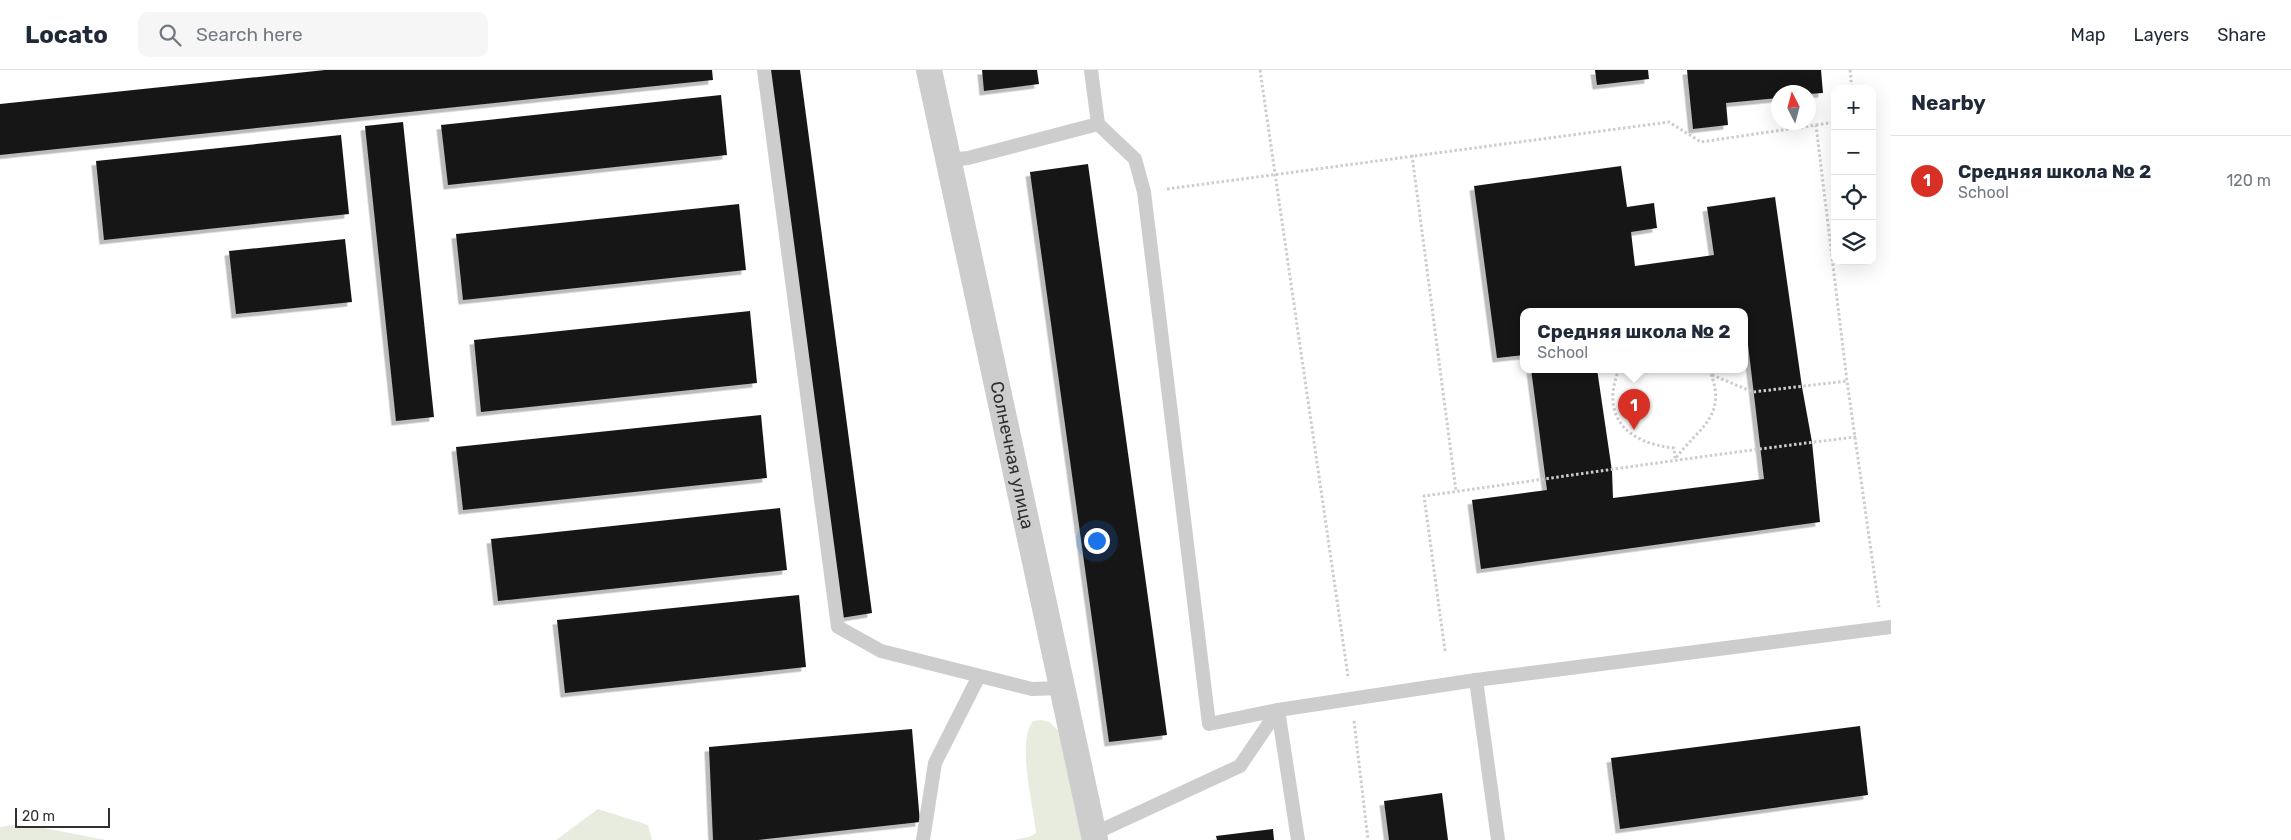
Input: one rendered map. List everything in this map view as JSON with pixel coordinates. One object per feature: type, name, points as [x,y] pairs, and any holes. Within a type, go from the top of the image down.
[{"type":"street","name":"Солнечная улица","points":[[929,70],[1094,837]]},
{"type":"lane","points":[[764,70],[838,627],[881,651],[1032,689],[1062,688]]},
{"type":"lane","points":[[1091,70],[1098,124],[1135,159],[1144,192],[1209,724],[1278,710],[1476,680],[1888,627]]},
{"type":"lane","points":[[949,160],[968,158],[1098,124]]},
{"type":"lane","points":[[923,840],[935,763],[979,676]]},
{"type":"lane","points":[[1476,680],[1498,840]]},
{"type":"lane","points":[[1094,837],[1240,766],[1278,710]]},
{"type":"lane","points":[[1278,710],[1298,840]]},
{"type":"path","points":[[1260,70],[1351,700],[1368,840]]},
{"type":"path","points":[[1850,70],[1852,85]]},
{"type":"path","points":[[1144,192],[1669,122],[1701,142],[1782,130]]},
{"type":"path","points":[[1831,123],[1816,125],[1847,381],[1878,601],[1888,627]]},
{"type":"path","points":[[1412,155],[1456,492]]},
{"type":"path","points":[[1617,373],[1613,384],[1613,402],[1618,418],[1628,431],[1641,441],[1674,448],[1676,459]]},
{"type":"path","points":[[1712,375],[1753,392],[1847,381]]},
{"type":"path","points":[[1676,459],[1689,440],[1702,430],[1712,416],[1716,400],[1716,383],[1712,375]]},
{"type":"path","points":[[1445,651],[1424,496],[1612,471],[1676,459],[1856,437]]},
{"type":"shaded area","points":[[1033,721],[1049,722],[1063,735],[1089,840],[1014,840],[1029,837],[1036,833],[1027,775],[1026,744],[1028,731]]},
{"type":"shaded area","points":[[598,809],[648,825],[652,840],[556,840]]},
{"type":"shaded area","points":[[13,825],[38,827],[106,840],[0,840],[0,827]]},
{"type":"building","points":[[325,70],[712,70],[713,80],[0,155],[0,104]]},
{"type":"building","points":[[769,70],[800,70],[872,613],[841,618]]},
{"type":"building","points":[[982,70],[1037,70],[1039,84],[984,91]]},
{"type":"building","points":[[1595,70],[1648,70],[1649,79],[1597,85]]},
{"type":"building","points":[[1687,70],[1821,70],[1823,93],[1816,93],[1816,85],[1771,85],[1771,99],[1726,103],[1728,125],[1693,129]]},
{"type":"building","points":[[721,95],[727,155],[448,185],[441,125]]},
{"type":"building","points":[[403,122],[434,417],[396,421],[365,126]]},
{"type":"building","points":[[341,135],[349,214],[104,240],[96,161]]},
{"type":"building","points":[[1088,164],[1167,735],[1109,742],[1030,172]]},
{"type":"building","points":[[1621,166],[1627,207],[1654,203],[1657,228],[1631,232],[1635,266],[1714,255],[1707,207],[1775,197],[1802,387],[1812,442],[1820,522],[1481,569],[1472,500],[1547,490],[1532,373],[1598,373],[1612,471],[1613,498],[1764,479],[1748,345],[1748,308],[1520,308],[1520,355],[1497,358],[1474,186]]},
{"type":"building","points":[[739,204],[746,270],[463,300],[456,234]]},
{"type":"building","points":[[345,239],[352,302],[236,314],[229,251]]},
{"type":"building","points":[[750,311],[757,383],[481,412],[474,340]]},
{"type":"building","points":[[761,415],[767,478],[463,510],[456,447]]},
{"type":"building","points":[[780,508],[787,570],[498,601],[491,539]]},
{"type":"building","points":[[799,595],[806,667],[565,693],[557,620]]},
{"type":"building","points":[[1860,726],[1868,795],[1620,829],[1611,758]]},
{"type":"building","points":[[912,729],[920,822],[758,840],[713,840],[709,747]]},
{"type":"building","points":[[1442,793],[1448,840],[1389,840],[1384,801]]},
{"type":"building","points":[[1273,829],[1274,840],[1217,840],[1216,836]]},
{"type":"place","name":"Средняя школа № 2","points":[[1634,430]]}]
